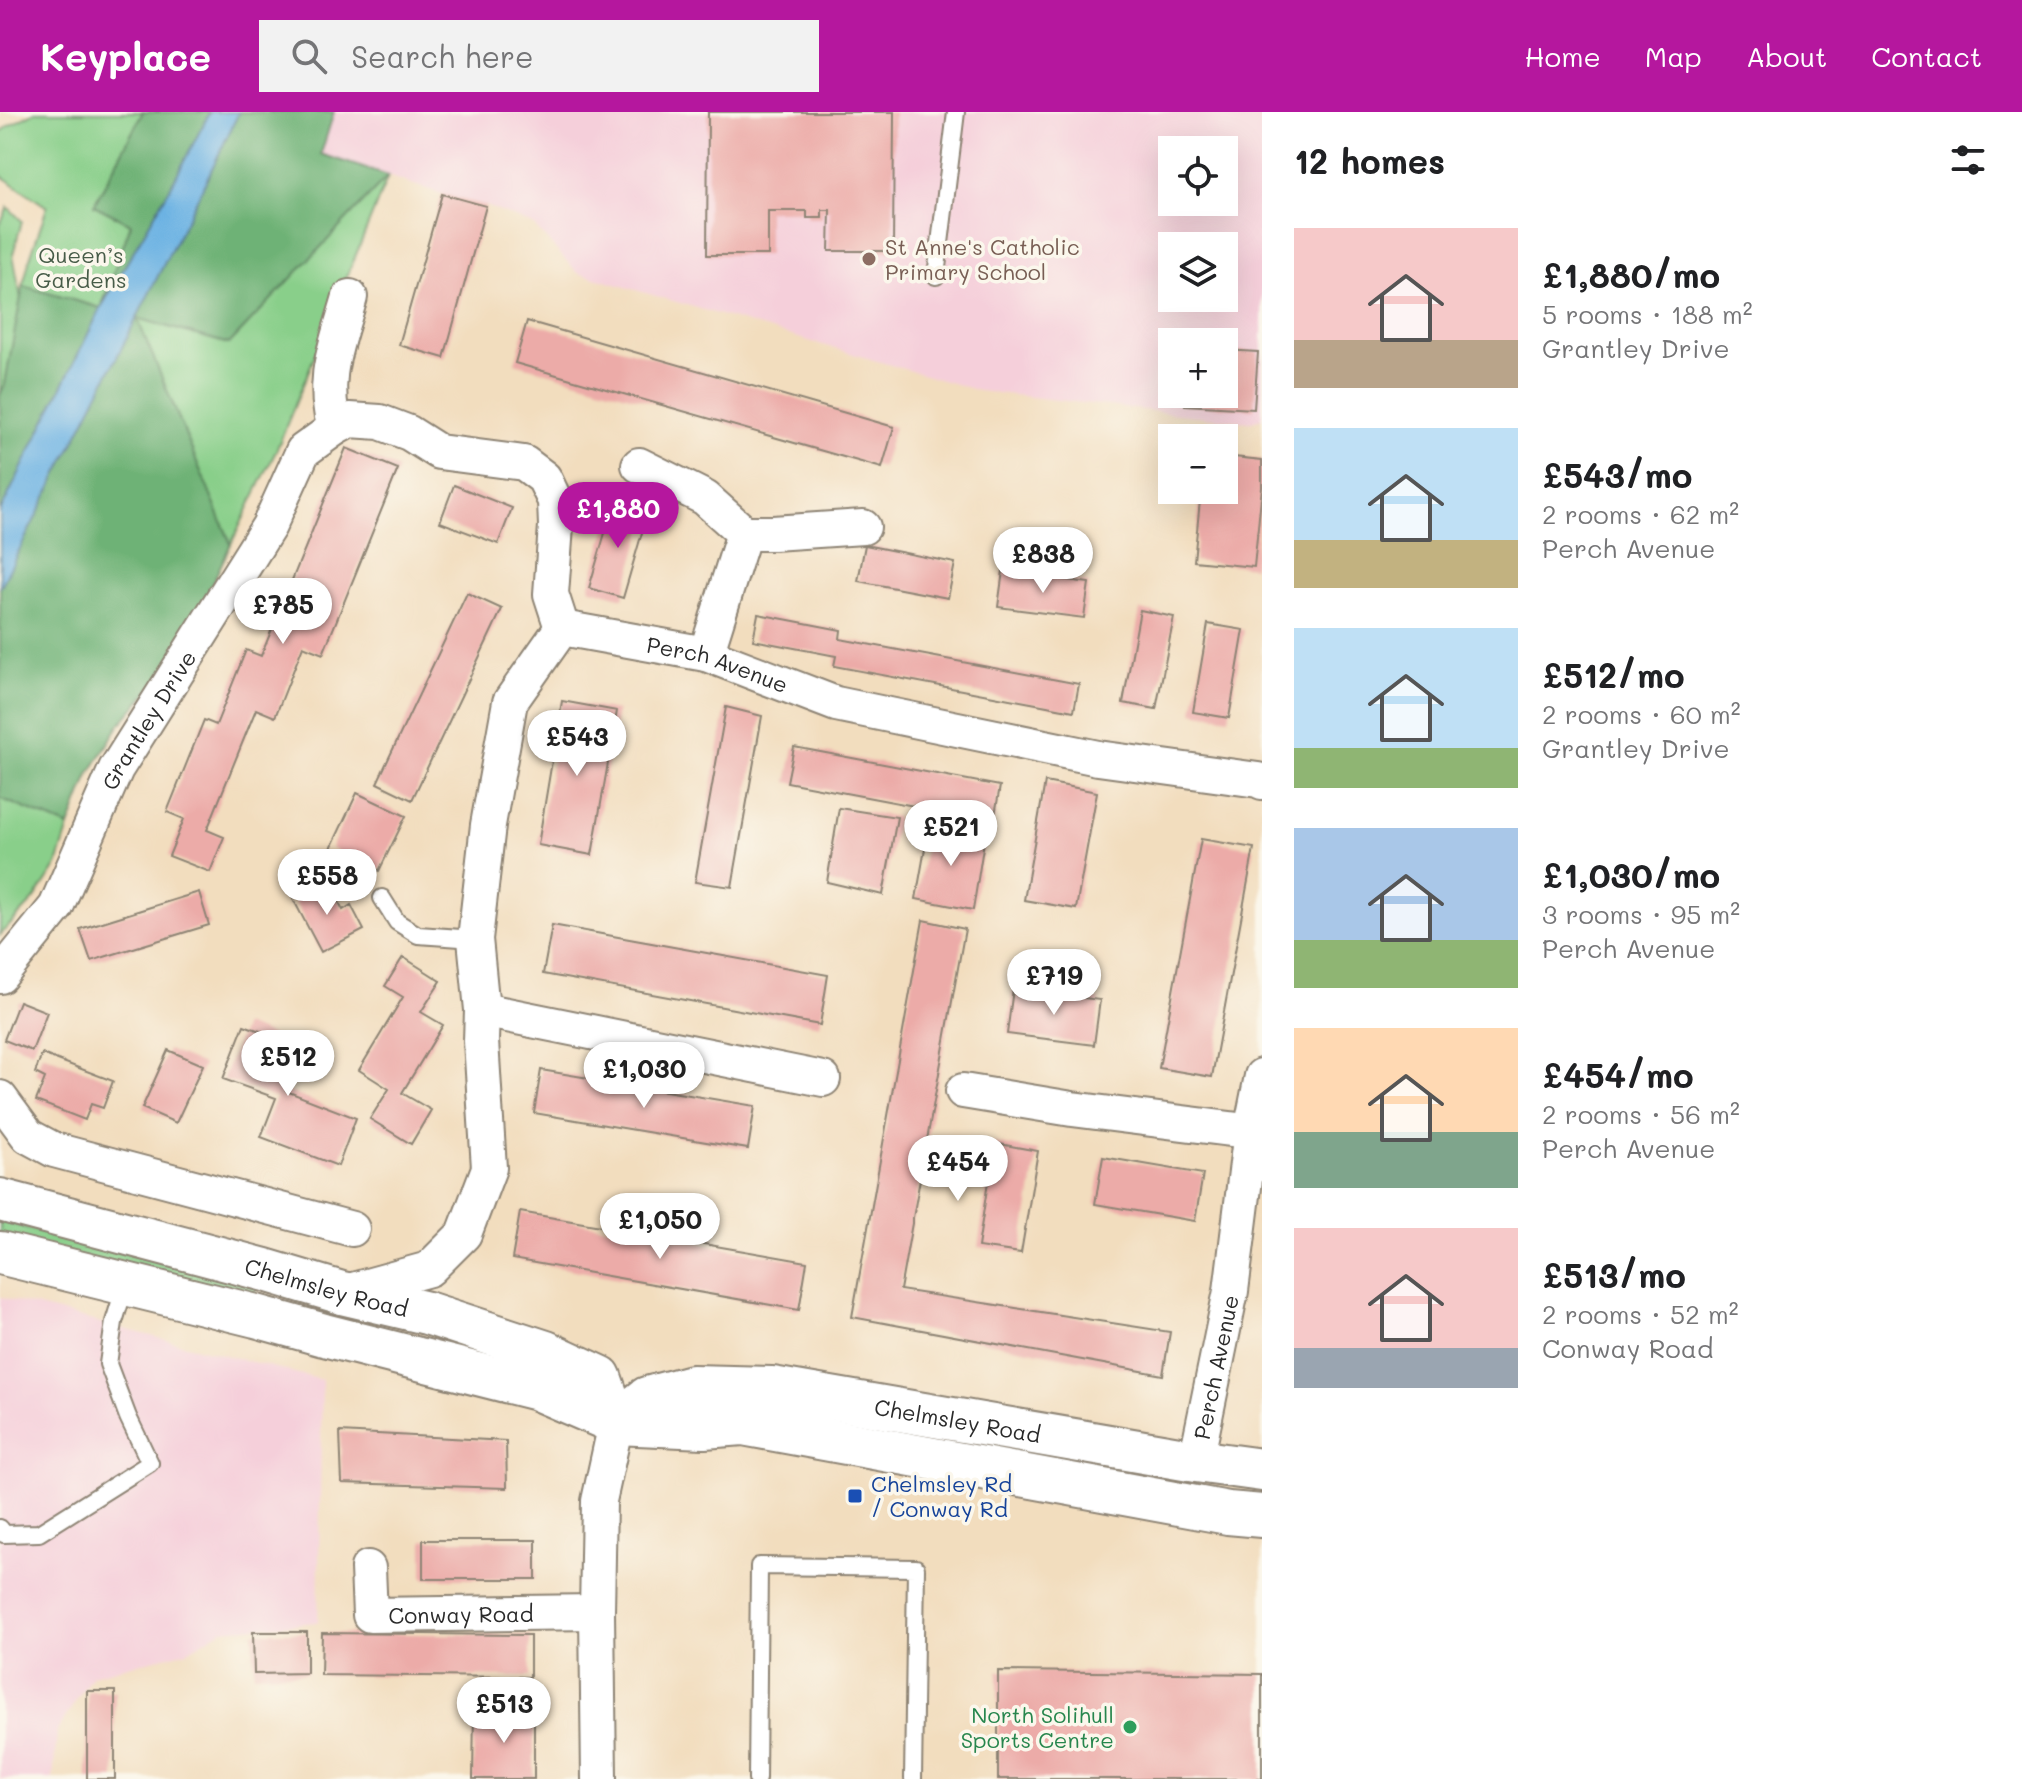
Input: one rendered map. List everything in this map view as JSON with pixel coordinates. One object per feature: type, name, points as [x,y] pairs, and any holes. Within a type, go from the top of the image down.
[{"type":"street","points":[[335,428],[328,400],[329,371],[350,297]]},
{"type":"street","name":"Grantley Drive","points":[[0,976],[56,907],[116,769],[269,526],[303,451],[335,428],[350,420],[380,422],[409,433],[439,452],[524,463],[544,478],[555,501],[551,594],[562,628]]},
{"type":"street","points":[[639,465],[705,498],[744,533],[863,527]]},
{"type":"street","points":[[706,654],[744,533]]},
{"type":"street","points":[[342,1293],[429,1269],[464,1234],[489,1168],[482,1010],[475,939],[488,825],[510,702],[562,628]]},
{"type":"street","name":"Perch Avenue","points":[[562,628],[706,654],[836,704],[1098,758],[1262,782]]},
{"type":"street","points":[[482,1010],[823,1079]]},
{"type":"street","name":"Perch Avenue","points":[[1196,1461],[1231,1291],[1257,1132],[1262,1076]]},
{"type":"street","points":[[963,1091],[1072,1109],[1257,1132]]},
{"type":"street","points":[[0,1098],[28,1136],[54,1150],[352,1229]]},
{"type":"street","name":"Chelmsley Road","points":[[0,1200],[342,1293],[427,1313],[546,1352],[600,1377],[616,1423]]},
{"type":"street","name":"Chelmsley Road","points":[[0,1253],[537,1389],[616,1423],[704,1427],[743,1424],[1228,1513],[1262,1516]]},
{"type":"street","name":"Chelmsley Road","points":[[616,1423],[647,1398],[692,1386],[772,1388],[1262,1470]]},
{"type":"street","points":[[599,1779],[599,1501],[616,1423]]},
{"type":"street","name":"Conway Road","points":[[368,1568],[370,1615],[597,1612]]},
{"type":"lane","points":[[936,276],[956,112]]},
{"type":"lane","points":[[382,898],[397,922],[418,935],[475,939]]},
{"type":"lane","points":[[0,1528],[4,1534],[39,1533],[150,1463],[108,1364],[114,1322],[126,1285]]},
{"type":"lane","points":[[757,1779],[759,1566],[916,1568],[913,1779]]},
{"type":"shaded area","name":"St Anne's Catholic Primary School","points":[[334,112],[1262,112],[1262,418],[1248,422],[979,391],[578,273],[533,225],[486,206],[320,154]]},
{"type":"shaded area","points":[[0,1297],[322,1380],[318,1622],[222,1630],[188,1651],[92,1675],[57,1731],[53,1779],[0,1779]]},
{"type":"green space","name":"Queen’s Gardens","points":[[35,112],[143,112],[94,205],[131,224],[101,308],[23,286],[47,207],[0,175],[0,133]]},
{"type":"green space","points":[[143,112],[210,112],[170,188],[101,308],[131,224],[94,205]]},
{"type":"green space","points":[[239,112],[334,112],[321,154],[388,176],[229,344],[137,318],[231,544],[194,622],[156,683],[120,724],[90,773],[69,827],[0,798],[0,588]]},
{"type":"green space","points":[[388,176],[276,451],[231,544],[136,318],[229,344]]},
{"type":"green space","points":[[8,207],[22,221],[13,254],[21,299],[5,384],[0,395],[0,224]]},
{"type":"green space","points":[[23,286],[101,308],[0,512],[0,395],[5,384]]},
{"type":"green space","points":[[0,798],[69,827],[57,865],[34,900],[0,935]]},
{"type":"green space","points":[[0,1221],[258,1287],[251,1301],[0,1237]]},
{"type":"water","points":[[210,112],[239,112],[0,588],[0,512],[101,308]]},
{"type":"building","points":[[708,112],[894,112],[893,251],[829,251],[830,210],[822,210],[822,218],[807,218],[807,211],[768,211],[768,255],[707,255]]},
{"type":"building","points":[[442,194],[486,206],[444,358],[399,345]]},
{"type":"building","points":[[527,321],[894,427],[882,468],[515,363]]},
{"type":"building","points":[[1238,351],[1258,352],[1254,409],[1237,408]]},
{"type":"building","points":[[346,448],[398,469],[323,654],[303,646],[275,717],[256,709],[207,830],[224,837],[210,872],[169,856],[184,819],[167,812],[204,720],[216,725],[246,650],[261,656]]},
{"type":"building","points":[[1238,457],[1262,460],[1254,567],[1194,561],[1200,504],[1238,504]]},
{"type":"building","points":[[454,485],[512,508],[498,544],[440,522]]},
{"type":"building","points":[[614,502],[648,512],[623,598],[589,588]]},
{"type":"building","points":[[865,545],[955,563],[948,598],[858,581]]},
{"type":"building","points":[[1003,571],[1089,583],[1084,618],[998,607]]},
{"type":"building","points":[[467,593],[502,609],[412,800],[377,783]]},
{"type":"building","points":[[1140,610],[1174,617],[1156,709],[1123,703]]},
{"type":"building","points":[[758,614],[841,630],[840,639],[1079,684],[1074,711],[834,666],[836,656],[753,640]]},
{"type":"building","points":[[1208,624],[1244,630],[1229,718],[1193,712]]},
{"type":"building","points":[[562,701],[617,711],[592,855],[538,845]]},
{"type":"building","points":[[726,707],[762,716],[732,887],[695,882]]},
{"type":"building","points":[[794,747],[1000,786],[994,821],[787,782]]},
{"type":"building","points":[[1045,782],[1097,792],[1076,909],[1024,900]]},
{"type":"building","points":[[357,793],[406,816],[379,871],[331,848]]},
{"type":"building","points":[[839,808],[897,817],[883,895],[827,882]]},
{"type":"building","points":[[929,826],[985,835],[973,910],[916,899]]},
{"type":"building","points":[[1201,839],[1254,848],[1212,1077],[1159,1068]]},
{"type":"building","points":[[313,884],[320,897],[333,890],[343,910],[351,905],[364,930],[321,952],[291,895]]},
{"type":"building","points":[[199,892],[209,925],[91,961],[80,929]]},
{"type":"building","points":[[923,920],[965,929],[900,1290],[1170,1332],[1163,1375],[852,1317]]},
{"type":"building","points":[[552,925],[828,975],[820,1025],[543,974]]},
{"type":"building","points":[[403,957],[441,981],[421,1012],[443,1025],[402,1093],[431,1110],[411,1144],[370,1119],[389,1089],[359,1070],[403,997],[385,986]]},
{"type":"building","points":[[1013,989],[1100,1000],[1094,1045],[1007,1034]]},
{"type":"building","points":[[19,1001],[47,1012],[32,1051],[4,1040]]},
{"type":"building","points":[[244,1025],[303,1047],[286,1091],[356,1118],[338,1166],[261,1137],[276,1098],[223,1079]]},
{"type":"building","points":[[168,1050],[203,1065],[176,1123],[142,1108]]},
{"type":"building","points":[[42,1054],[113,1081],[103,1108],[91,1104],[85,1120],[36,1101],[45,1078],[35,1073]]},
{"type":"building","points":[[541,1070],[755,1106],[748,1149],[534,1113]]},
{"type":"building","points":[[994,1143],[1038,1151],[1021,1253],[978,1247]]},
{"type":"building","points":[[1103,1157],[1203,1174],[1195,1221],[1095,1204]]},
{"type":"building","points":[[520,1212],[807,1262],[799,1310],[512,1259]]},
{"type":"building","points":[[340,1432],[506,1441],[507,1488],[342,1483]]},
{"type":"building","points":[[423,1540],[536,1540],[536,1579],[423,1579]]},
{"type":"building","points":[[253,1632],[307,1632],[307,1673],[254,1674]]},
{"type":"building","points":[[322,1633],[530,1635],[530,1677],[321,1675]]},
{"type":"building","name":"North Solihull Sports Centre","points":[[998,1671],[1262,1674],[1262,1779],[998,1779]]},
{"type":"building","points":[[87,1691],[115,1691],[115,1779],[87,1779]]},
{"type":"building","points":[[474,1710],[534,1710],[534,1779],[473,1779]]},
{"type":"place","name":"St Anne's Catholic Primary School","points":[[869,259]]},
{"type":"place","name":"Chelmsley Rd / Conway Rd","points":[[855,1496]]},
{"type":"place","name":"North Solihull Sports Centre","points":[[1130,1727]]}]
